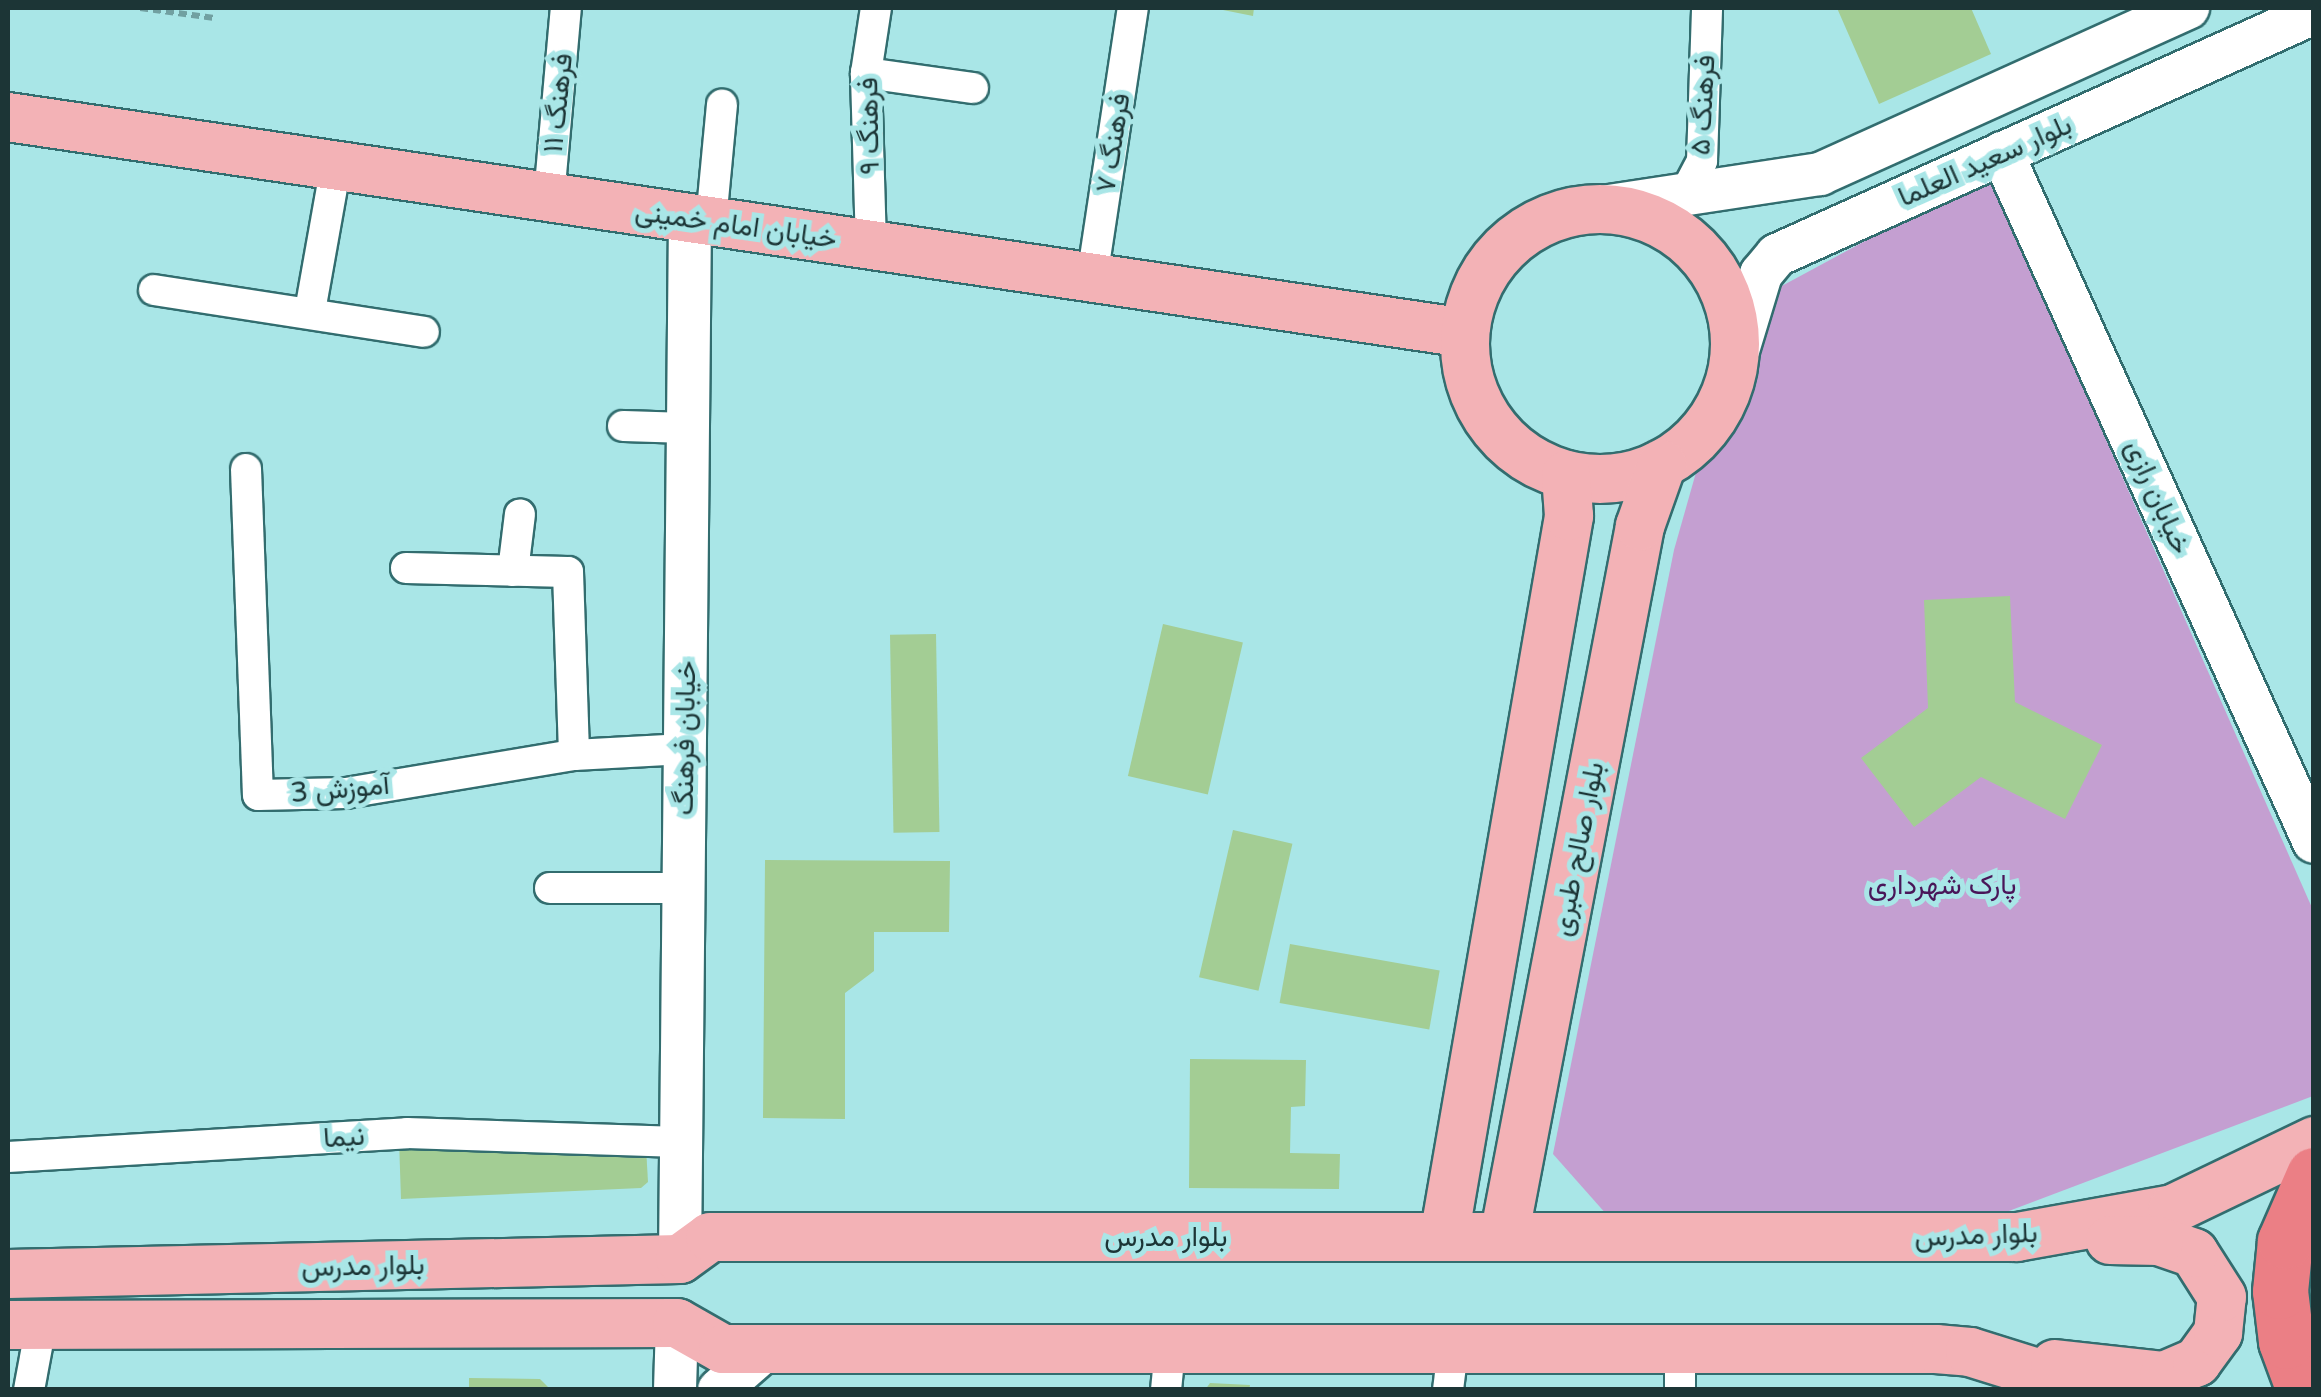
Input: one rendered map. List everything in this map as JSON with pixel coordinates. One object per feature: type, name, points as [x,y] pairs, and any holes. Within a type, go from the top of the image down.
[{"type":"highway","points":[[2304,1390],[2286,1341],[2280,1291],[2285,1241],[2314,1175]]},
{"type":"main road","name":"بلوار سعید العلما","points":[[1594,208],[1820,174],[2165,12]]},
{"type":"main road","name":"بلوار سعید العلما","points":[[1730,377],[1761,274],[1778,255],[2314,14]]},
{"type":"main road","name":"خیابان امام خمینی","points":[[8,117],[1465,333]]},
{"type":"main road","name":"خیابان رازی","points":[[2002,153],[2314,842]]},
{"type":"main road","points":[[1594,208],[1666,225],[1703,257],[1733,324],[1730,377],[1705,428],[1662,464],[1622,478],[1566,475],[1528,459],[1492,426],[1470,382],[1465,333],[1477,286],[1506,246],[1547,219],[1594,208]]},
{"type":"main road","name":"خیابان فرهنگ","points":[[680,1259],[688,428],[700,220]]},
{"type":"main road","name":"بلوار صالح طبری","points":[[1504,1237],[1640,526],[1662,464]]},
{"type":"main road","points":[[1444,1237],[1569,516],[1566,475]]},
{"type":"main road","name":"بلوار مدرس","points":[[8,1274],[680,1259],[710,1237],[2016,1237],[2173,1209],[2314,1140]]},
{"type":"main road","points":[[1970,1352],[2164,1376],[2197,1362],[2218,1333],[2222,1298],[2216,1280],[2207,1265],[2178,1245],[2016,1237]]},
{"type":"main road","points":[[675,1390],[677,1323]]},
{"type":"main road","name":"بلوار مدرس","points":[[24,1325],[677,1323],[723,1349],[1168,1369],[1680,1369],[1970,1352],[2092,1390]]},
{"type":"main road","points":[[720,1390],[766,1349]]},
{"type":"street","name":"فرهنگ ۱۱","points":[[549,198],[566,8]]},
{"type":"street","name":"فرهنگ ۹","points":[[870,245],[866,73],[876,8]]},
{"type":"street","name":"فرهنگ ۷","points":[[1092,278],[1133,8]]},
{"type":"street","name":"فرهنگ ۵","points":[[1682,197],[1702,161],[1708,8]]},
{"type":"street","points":[[866,73],[974,88]]},
{"type":"street","points":[[700,220],[722,104]]},
{"type":"street","points":[[310,311],[336,166]]},
{"type":"street","points":[[154,290],[310,311],[424,332]]},
{"type":"street","points":[[623,426],[688,428]]},
{"type":"street","name":"آموزش 3","points":[[246,469],[258,795],[346,793],[574,755],[684,749]]},
{"type":"street","points":[[512,571],[520,514]]},
{"type":"street","points":[[406,568],[568,572],[574,755]]},
{"type":"street","points":[[550,888],[683,888]]},
{"type":"street","name":"نیما","points":[[8,1157],[406,1133],[680,1142]]},
{"type":"street","points":[[24,1325],[29,1390]]},
{"type":"path","points":[[140,8],[214,18]]},
{"type":"green space","name":"پارک شهرداری","points":[[1989,174],[2313,910],[2313,1096],[1993,1217],[1615,1224],[1553,1154],[1674,550],[1743,307]]},
{"type":"building","points":[[1213,8],[1254,8],[1253,16]]},
{"type":"building","points":[[1837,8],[1971,8],[1991,54],[1879,104]]},
{"type":"building","points":[[2010,596],[2015,702],[2102,745],[2065,819],[1981,777],[1914,827],[1861,758],[1928,708],[1924,600]]},
{"type":"building","points":[[1163,624],[1243,642],[1208,794],[1128,776]]},
{"type":"building","points":[[936,634],[939,832],[893,833],[890,635]]},
{"type":"building","points":[[1233,830],[1292,844],[1258,991],[1199,977]]},
{"type":"building","points":[[765,860],[950,861],[949,932],[874,932],[874,971],[845,993],[845,1119],[763,1118]]},
{"type":"building","points":[[1290,944],[1440,970],[1429,1029],[1280,1003]]},
{"type":"building","points":[[1190,1059],[1306,1060],[1305,1106],[1291,1107],[1290,1153],[1340,1154],[1339,1189],[1189,1188]]},
{"type":"building","points":[[645,1130],[648,1182],[641,1188],[401,1199],[399,1140]]},
{"type":"building","points":[[469,1378],[540,1379],[551,1390],[469,1390]]},
{"type":"building","points":[[1210,1383],[1250,1385],[1249,1390],[1205,1390]]}]
